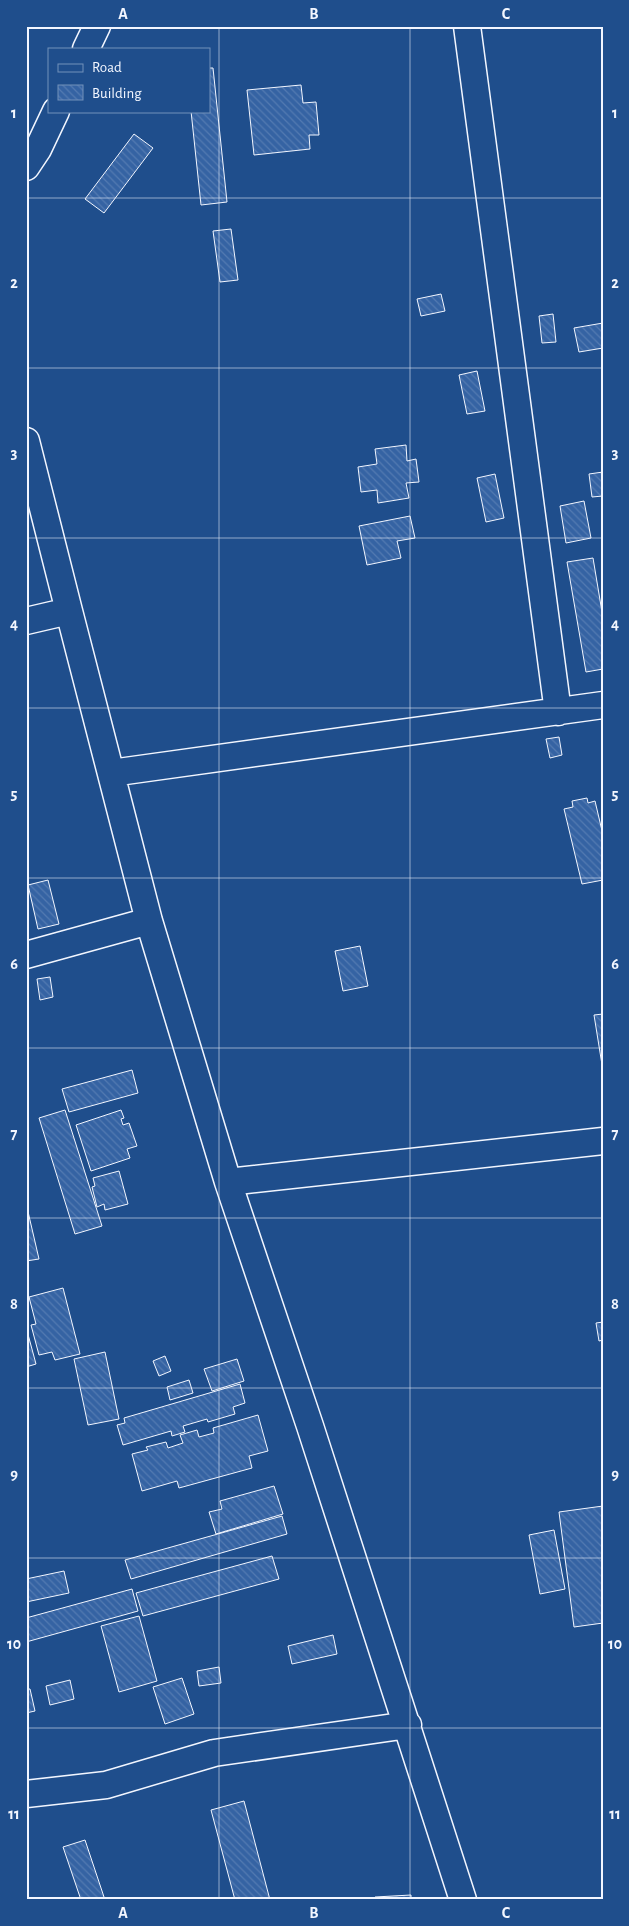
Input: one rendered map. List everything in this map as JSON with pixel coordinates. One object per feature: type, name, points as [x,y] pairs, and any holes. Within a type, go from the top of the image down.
[{"type":"street","points":[[86,48],[97,26]]},
{"type":"street","points":[[467,26],[558,712]]},
{"type":"street","points":[[26,167],[38,149],[56,112]]},
{"type":"street","points":[[26,441],[68,612],[150,921],[228,1182],[408,1725],[463,1900]]},
{"type":"street","points":[[26,621],[68,612]]},
{"type":"street","points":[[111,773],[603,706]]},
{"type":"street","points":[[26,955],[150,921]]},
{"type":"street","points":[[228,1182],[603,1141]]},
{"type":"street","points":[[26,1794],[106,1785],[214,1753],[408,1725]]},
{"type":"building","points":[[210,68],[213,68],[227,202],[201,205],[191,112],[210,112]]},
{"type":"building","points":[[301,85],[303,103],[316,102],[319,135],[309,135],[310,149],[254,155],[247,90]]},
{"type":"building","points":[[134,134],[153,148],[104,213],[85,199]]},
{"type":"building","points":[[231,229],[238,280],[220,282],[213,231]]},
{"type":"building","points":[[441,294],[445,311],[421,316],[417,299]]},
{"type":"building","points":[[553,314],[556,342],[542,343],[539,316]]},
{"type":"building","points":[[603,323],[603,348],[579,352],[574,328]]},
{"type":"building","points":[[477,371],[485,411],[467,414],[459,375]]},
{"type":"building","points":[[406,445],[407,461],[416,459],[419,482],[406,483],[409,498],[378,503],[377,490],[361,492],[358,467],[377,464],[375,449]]},
{"type":"building","points":[[603,472],[603,496],[592,497],[589,474]]},
{"type":"building","points":[[495,474],[504,518],[486,522],[477,478]]},
{"type":"building","points":[[584,501],[591,538],[566,543],[560,506]]},
{"type":"building","points":[[410,516],[415,538],[397,541],[401,558],[367,565],[359,526]]},
{"type":"building","points":[[593,558],[603,618],[603,669],[586,672],[567,562]]},
{"type":"building","points":[[559,737],[562,755],[550,758],[546,739]]},
{"type":"building","points":[[587,798],[588,803],[595,801],[603,835],[603,880],[582,884],[564,809],[573,807],[572,801]]},
{"type":"building","points":[[48,880],[59,924],[38,929],[28,885]]},
{"type":"building","points":[[360,946],[368,986],[343,991],[335,951]]},
{"type":"building","points":[[50,977],[53,997],[40,1000],[37,979]]},
{"type":"building","points":[[603,1014],[603,1071],[594,1015]]},
{"type":"building","points":[[132,1070],[138,1093],[69,1112],[62,1089]]},
{"type":"building","points":[[65,1110],[102,1226],[75,1234],[39,1118]]},
{"type":"building","points":[[121,1110],[124,1118],[121,1119],[123,1125],[129,1123],[137,1146],[127,1149],[130,1158],[91,1171],[76,1125]]},
{"type":"building","points":[[119,1171],[128,1204],[105,1210],[104,1204],[97,1207],[92,1187],[95,1186],[93,1178]]},
{"type":"building","points":[[26,1203],[39,1259],[26,1261]]},
{"type":"building","points":[[63,1288],[80,1354],[55,1360],[52,1352],[39,1355],[31,1325],[36,1324],[29,1297]]},
{"type":"building","points":[[603,1322],[603,1340],[599,1341],[596,1323]]},
{"type":"building","points":[[26,1327],[36,1364],[26,1367]]},
{"type":"building","points":[[105,1352],[119,1419],[88,1425],[74,1359]]},
{"type":"building","points":[[165,1356],[171,1371],[159,1376],[153,1361]]},
{"type":"building","points":[[237,1359],[244,1381],[212,1391],[204,1369]]},
{"type":"building","points":[[189,1380],[193,1393],[170,1400],[167,1387]]},
{"type":"building","points":[[240,1384],[245,1403],[233,1407],[235,1414],[208,1422],[207,1419],[183,1426],[185,1432],[172,1436],[171,1431],[123,1445],[117,1425],[125,1423],[124,1418]]},
{"type":"building","points":[[258,1415],[268,1451],[249,1456],[252,1468],[179,1488],[177,1481],[142,1491],[132,1454],[148,1450],[146,1447],[166,1442],[168,1448],[183,1443],[180,1435],[197,1430],[199,1437],[214,1433],[213,1428]]},
{"type":"building","points":[[274,1486],[283,1514],[216,1534],[209,1512],[222,1509],[220,1501]]},
{"type":"building","points":[[603,1506],[603,1623],[574,1627],[559,1512]]},
{"type":"building","points":[[282,1516],[287,1534],[131,1579],[125,1560]]},
{"type":"building","points":[[554,1530],[565,1589],[540,1594],[529,1535]]},
{"type":"building","points":[[272,1556],[279,1579],[143,1616],[136,1593]]},
{"type":"building","points":[[64,1571],[69,1593],[26,1602],[26,1579]]},
{"type":"building","points":[[132,1589],[138,1611],[26,1642],[26,1618]]},
{"type":"building","points":[[139,1616],[157,1681],[119,1692],[101,1626]]},
{"type":"building","points":[[333,1635],[337,1654],[292,1664],[288,1646]]},
{"type":"building","points":[[219,1667],[221,1683],[199,1686],[197,1671]]},
{"type":"building","points":[[182,1678],[194,1714],[165,1724],[153,1687]]},
{"type":"building","points":[[70,1680],[74,1699],[50,1705],[46,1686]]},
{"type":"building","points":[[26,1689],[30,1689],[35,1711],[26,1713]]},
{"type":"building","points":[[244,1801],[270,1900],[235,1900],[211,1810]]},
{"type":"building","points":[[85,1840],[105,1900],[81,1900],[63,1847]]},
{"type":"building","points":[[411,1895],[411,1900],[375,1900],[375,1897]]}]
